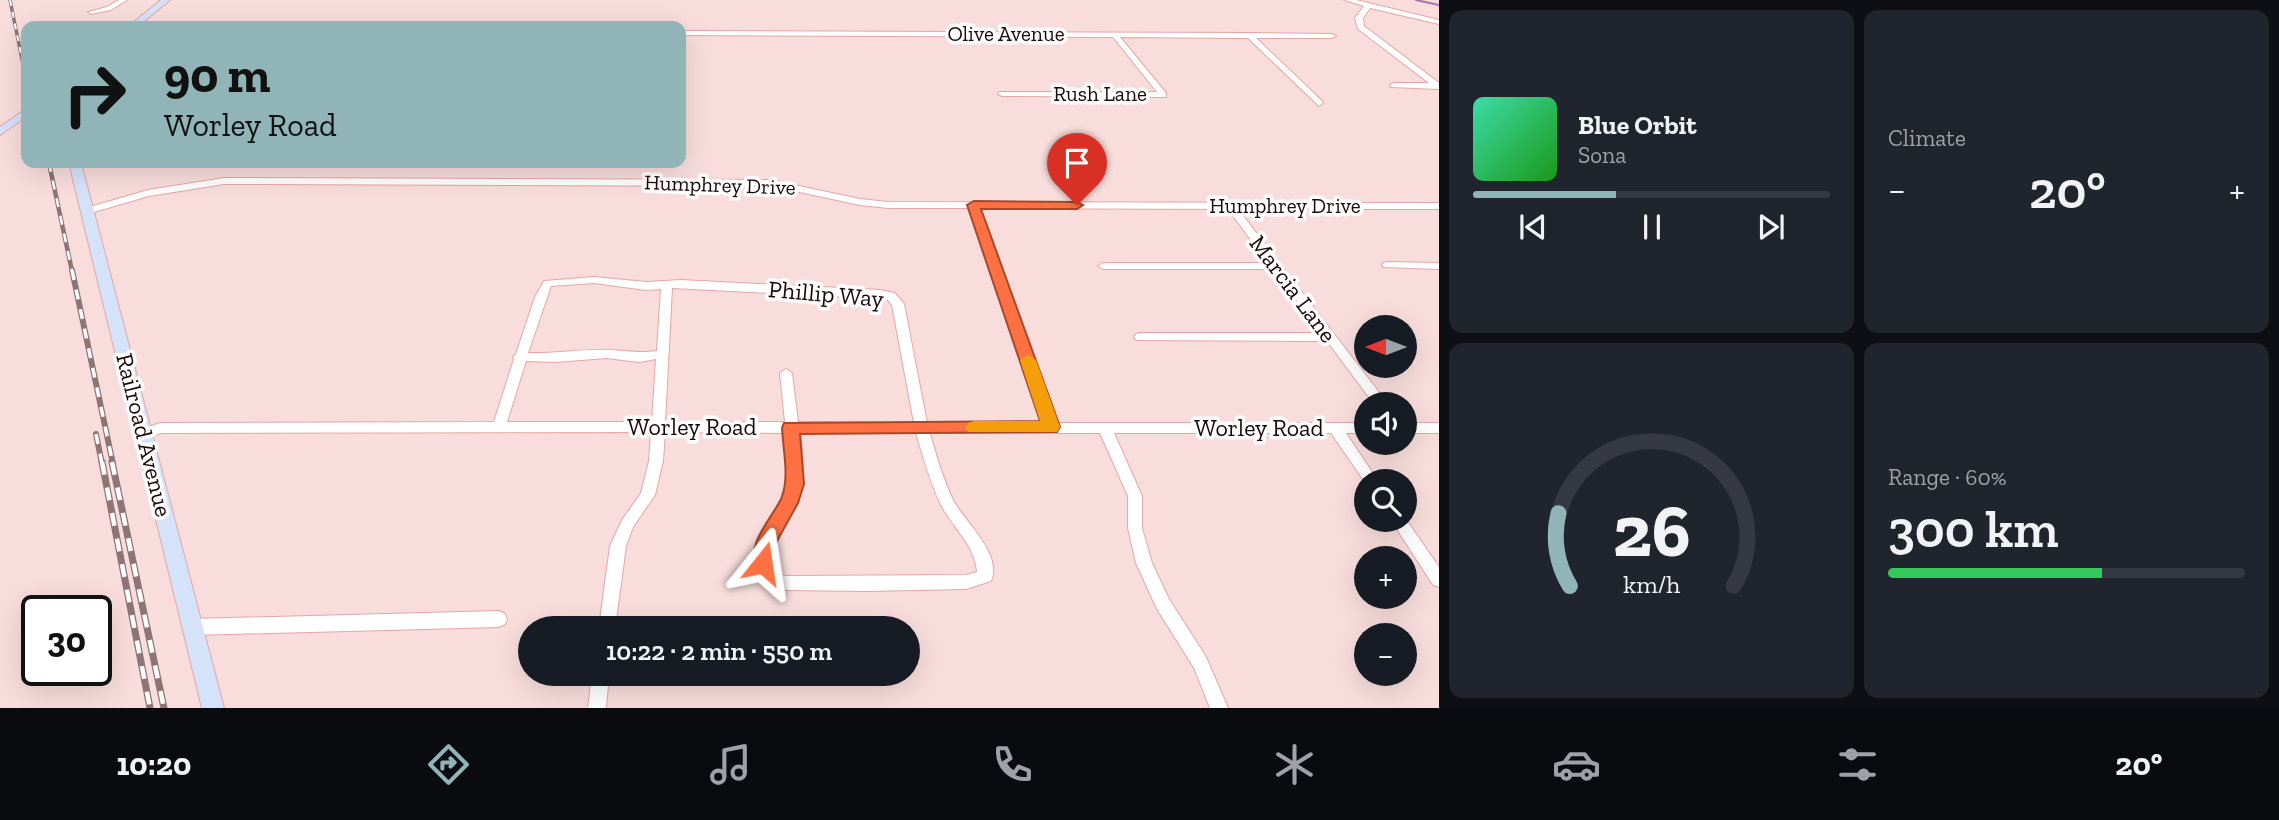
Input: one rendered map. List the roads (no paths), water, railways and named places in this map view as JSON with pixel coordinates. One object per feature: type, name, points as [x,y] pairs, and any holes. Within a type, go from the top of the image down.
[{"type":"main road","points":[[139,21],[166,0]]},
{"type":"main road","points":[[0,125],[21,110]]},
{"type":"main road","points":[[0,132],[21,116]]},
{"type":"main road","name":"Railroad Avenue","points":[[76,168],[213,708]]},
{"type":"street","points":[[91,12],[109,9],[124,0]]},
{"type":"street","points":[[1347,0],[1439,22]]},
{"type":"street","points":[[1369,5],[1359,18],[1361,27],[1439,86]]},
{"type":"street","name":"Olive Avenue","points":[[686,33],[1332,36]]},
{"type":"street","name":"Rush Lane","points":[[1002,94],[1163,95],[1114,34]]},
{"type":"street","points":[[1249,35],[1319,103]]},
{"type":"street","points":[[1394,85],[1439,86]]},
{"type":"street","name":"Humphrey Drive","points":[[86,211],[148,193],[224,181],[771,183],[869,203],[1439,206]]},
{"type":"street","points":[[974,205],[1051,427]]},
{"type":"street","name":"Marcia Lane","points":[[1231,206],[1372,392]]},
{"type":"street","points":[[1387,265],[1439,266]]},
{"type":"street","points":[[1103,266],[1276,266]]},
{"type":"street","name":"Phillip Way","points":[[499,426],[541,291],[548,283],[563,280],[630,282],[636,286],[880,293],[891,296],[898,304],[923,428]]},
{"type":"street","points":[[609,616],[618,546],[627,524],[648,495],[656,461],[667,285]]},
{"type":"street","points":[[1140,338],[1330,337]]},
{"type":"street","points":[[519,357],[622,354],[628,358],[662,354]]},
{"type":"street","points":[[786,373],[794,484],[789,503],[768,541],[763,563],[767,578],[786,583],[867,584],[966,582],[985,576],[985,558],[948,504],[934,473],[923,428]]},
{"type":"street","name":"Worley Road","points":[[145,434],[160,428],[499,426],[1354,428]]},
{"type":"street","points":[[1105,428],[1135,496],[1136,528],[1144,563],[1163,604],[1200,663],[1219,708]]},
{"type":"street","points":[[1335,428],[1363,469]]},
{"type":"street","points":[[1417,428],[1439,428]]},
{"type":"street","points":[[1408,532],[1434,565],[1439,580]]},
{"type":"street","points":[[192,627],[499,620]]},
{"type":"street","points":[[597,708],[599,686]]},
{"type":"waterway","points":[[1416,0],[1439,5]]},
{"type":"railway","points":[[10,0],[21,54]]},
{"type":"railway","points":[[50,168],[72,271]]},
{"type":"railway","points":[[72,270],[113,464]]},
{"type":"railway","points":[[96,434],[102,464]]},
{"type":"railway","points":[[102,462],[150,708]]},
{"type":"railway","points":[[112,462],[164,708]]}]
